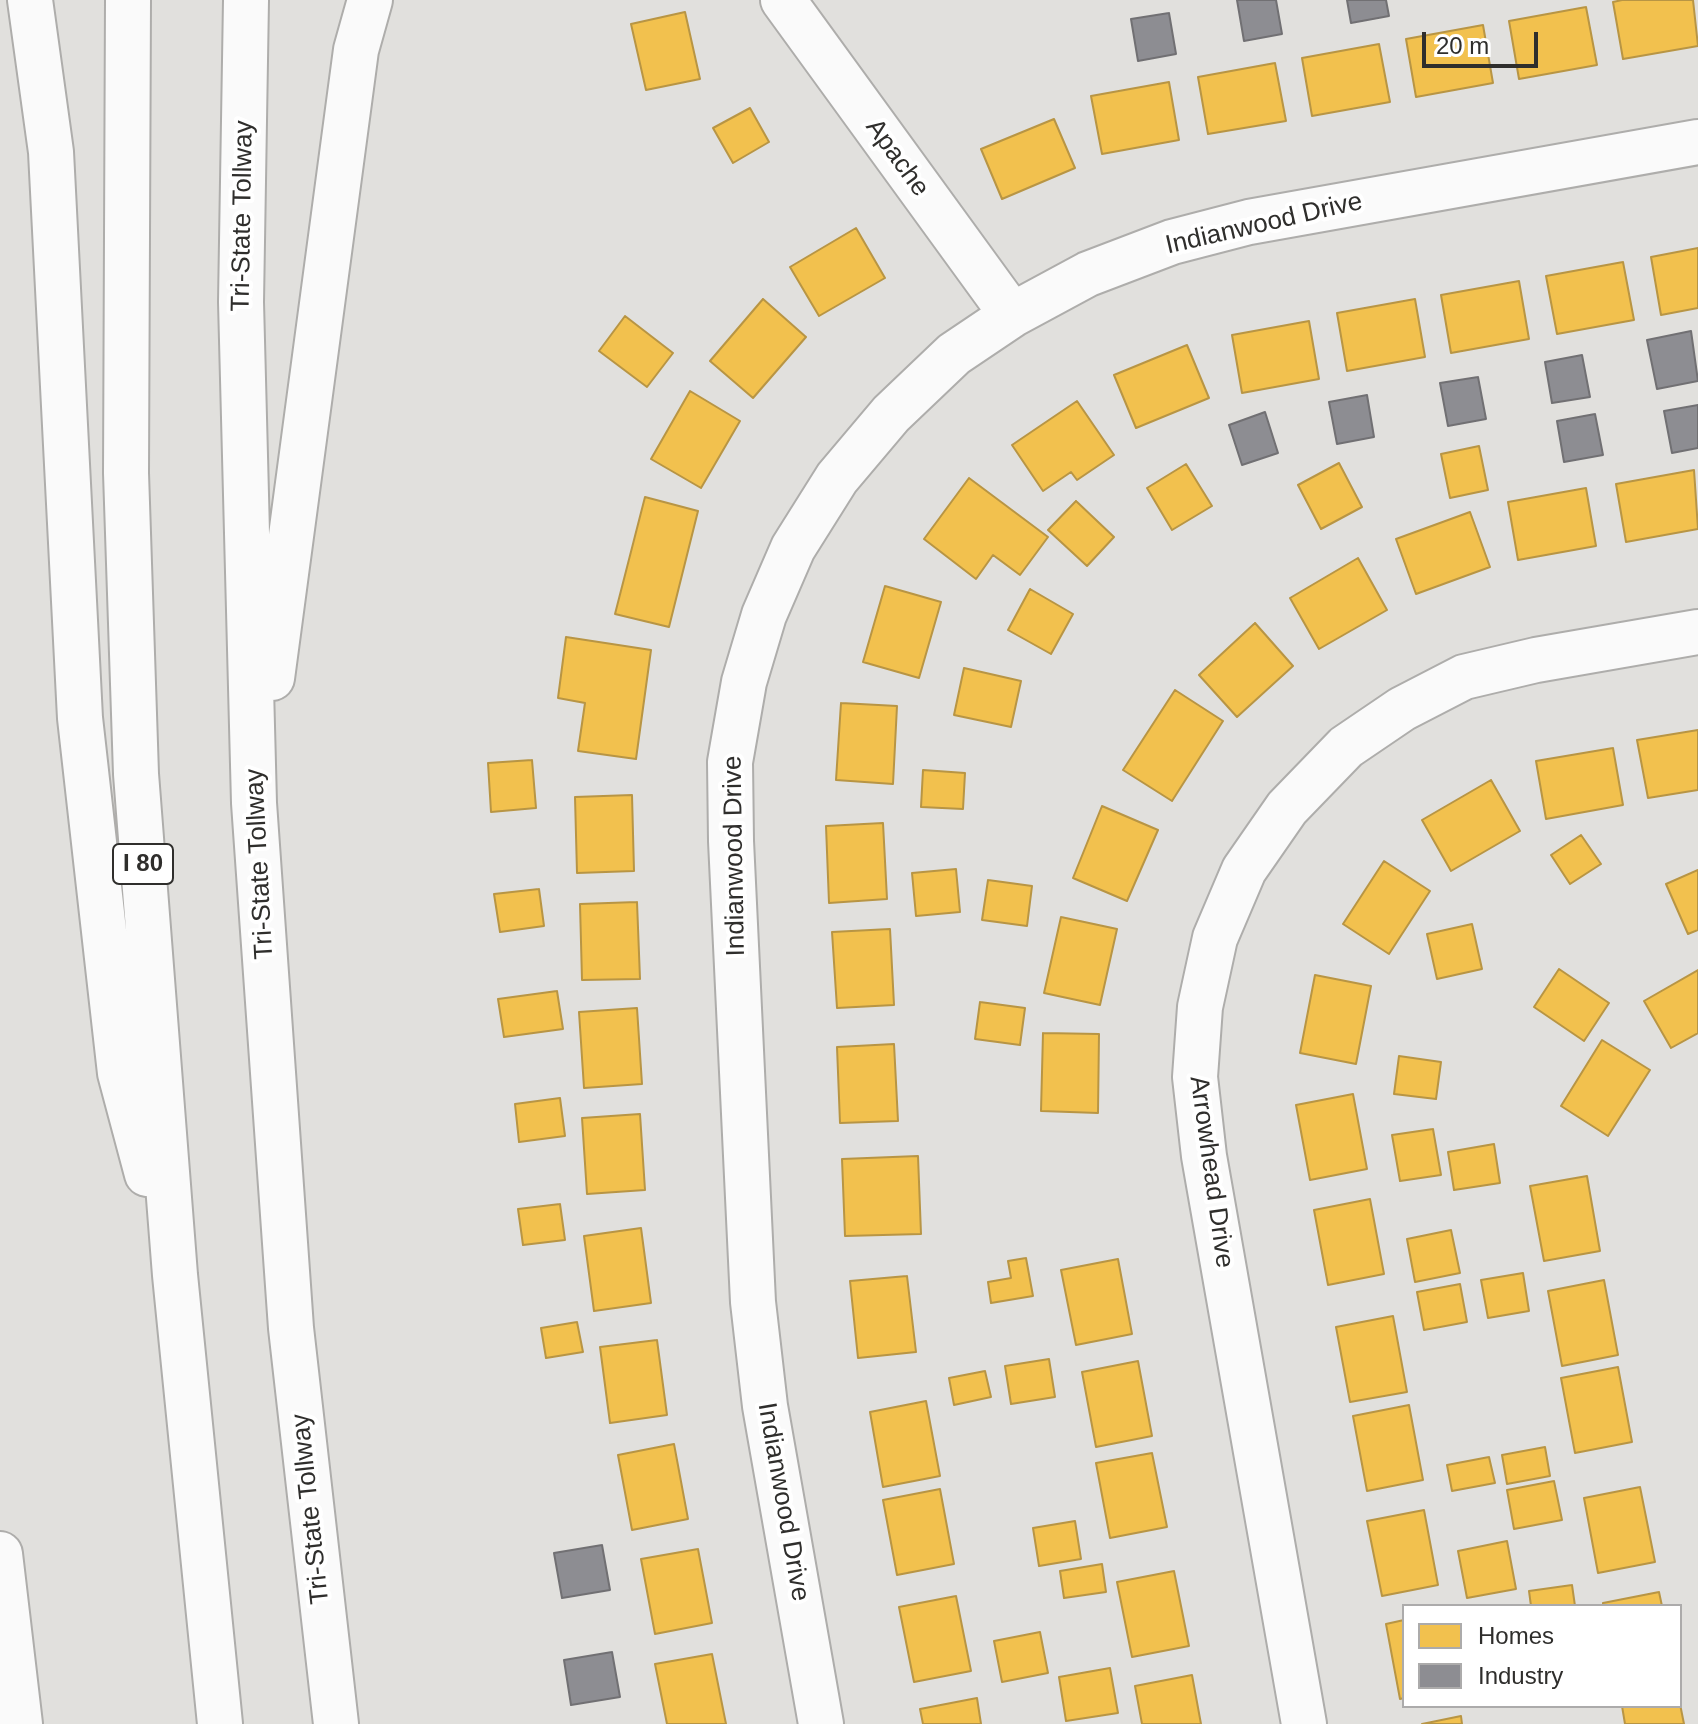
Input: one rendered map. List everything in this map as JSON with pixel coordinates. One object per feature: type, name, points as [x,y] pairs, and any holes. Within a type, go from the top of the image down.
[{"type":"main road","points":[[30,0],[51,152],[80,718],[118,1057],[175,1275]]},
{"type":"main road","name":"I 80","points":[[128,0],[126,473],[136,774],[175,1275],[220,1724]]},
{"type":"main road","name":"Tri-State Tollway","points":[[246,0],[241,302],[254,803],[291,1328],[336,1724]]},
{"type":"main road","points":[[254,803],[356,50],[370,0]]},
{"type":"main road","name":"Apache","points":[[783,0],[1012,315]]},
{"type":"main road","name":"Indianwood Drive","points":[[821,1724],[765,1406],[753,1302],[730,762],[744,682],[764,615],[793,548],[837,478],[891,414],[954,354],[1012,315],[1088,274],[1172,242],[1249,222],[1698,142]]},
{"type":"main road","name":"Arrowhead Drive","points":[[1304,1724],[1204,1156],[1195,1077],[1200,1007],[1215,938],[1244,870],[1287,808],[1346,747],[1402,709],[1464,677],[1536,660],[1698,632]]},
{"type":"main road","points":[[0,1554],[20,1724]]},
{"type":"building: Homes","points":[[1693,0],[1698,46],[1623,59],[1613,2]]},
{"type":"building: Homes","points":[[1586,7],[1597,65],[1519,79],[1509,21]]},
{"type":"building: Homes","points":[[685,12],[700,79],[646,90],[631,24]]},
{"type":"building: Homes","points":[[1483,25],[1493,83],[1416,97],[1406,39]]},
{"type":"building: Homes","points":[[1379,44],[1390,102],[1312,116],[1302,58]]},
{"type":"building: Homes","points":[[1275,63],[1286,121],[1208,134],[1198,77]]},
{"type":"building: Homes","points":[[1169,82],[1179,140],[1102,154],[1091,96]]},
{"type":"building: Homes","points":[[750,108],[769,142],[733,163],[713,128]]},
{"type":"building: Homes","points":[[1054,119],[1075,168],[1002,199],[981,149]]},
{"type":"building: Homes","points":[[856,228],[885,278],[819,316],[790,267]]},
{"type":"building: Homes","points":[[1698,248],[1698,308],[1661,315],[1651,257]]},
{"type":"building: Homes","points":[[1623,262],[1634,320],[1557,334],[1546,276]]},
{"type":"building: Homes","points":[[1519,281],[1529,339],[1451,353],[1441,295]]},
{"type":"building: Homes","points":[[763,299],[806,337],[753,398],[710,361]]},
{"type":"building: Homes","points":[[1415,299],[1425,357],[1347,371],[1337,313]]},
{"type":"building: Homes","points":[[625,316],[673,353],[647,387],[599,351]]},
{"type":"building: Homes","points":[[1309,321],[1319,379],[1242,393],[1232,335]]},
{"type":"building: Homes","points":[[1187,345],[1209,398],[1136,428],[1114,375]]},
{"type":"building: Homes","points":[[690,391],[740,421],[701,488],[651,459]]},
{"type":"building: Homes","points":[[1077,401],[1114,455],[1077,480],[1071,472],[1043,491],[1012,445]]},
{"type":"building: Homes","points":[[1479,446],[1488,490],[1450,498],[1441,454]]},
{"type":"building: Homes","points":[[1339,463],[1362,507],[1321,529],[1298,485]]},
{"type":"building: Homes","points":[[1186,464],[1212,506],[1172,530],[1147,488]]},
{"type":"building: Homes","points":[[1694,470],[1698,529],[1626,542],[1616,484]]},
{"type":"building: Homes","points":[[969,478],[1048,537],[1020,575],[993,555],[976,579],[924,539]]},
{"type":"building: Homes","points":[[1586,488],[1596,546],[1518,560],[1508,502]]},
{"type":"building: Homes","points":[[645,497],[698,511],[669,627],[615,614]]},
{"type":"building: Homes","points":[[1076,501],[1114,537],[1087,566],[1048,530]]},
{"type":"building: Homes","points":[[1470,512],[1490,567],[1416,594],[1396,539]]},
{"type":"building: Homes","points":[[1358,558],[1387,610],[1319,649],[1290,598]]},
{"type":"building: Homes","points":[[885,586],[941,602],[919,678],[863,662]]},
{"type":"building: Homes","points":[[1030,589],[1073,614],[1051,654],[1008,630]]},
{"type":"building: Homes","points":[[1255,623],[1293,666],[1237,717],[1199,675]]},
{"type":"building: Homes","points":[[566,637],[651,650],[636,759],[578,751],[585,703],[558,698]]},
{"type":"building: Homes","points":[[964,668],[1021,681],[1011,727],[954,715]]},
{"type":"building: Homes","points":[[1175,690],[1223,721],[1172,801],[1123,770]]},
{"type":"building: Homes","points":[[841,703],[897,706],[893,784],[836,780]]},
{"type":"building: Homes","points":[[1698,730],[1698,790],[1648,798],[1637,740]]},
{"type":"building: Homes","points":[[1613,748],[1623,805],[1546,819],[1536,761]]},
{"type":"building: Homes","points":[[532,760],[536,808],[491,812],[488,763]]},
{"type":"building: Homes","points":[[923,770],[965,773],[963,809],[921,807]]},
{"type":"building: Homes","points":[[1491,780],[1520,831],[1451,871],[1422,820]]},
{"type":"building: Homes","points":[[632,795],[634,871],[577,873],[575,797]]},
{"type":"building: Homes","points":[[1102,806],[1158,830],[1127,901],[1073,878]]},
{"type":"building: Homes","points":[[883,823],[887,899],[829,903],[826,826]]},
{"type":"building: Homes","points":[[1581,835],[1601,864],[1570,884],[1551,855]]},
{"type":"building: Homes","points":[[1384,861],[1430,891],[1389,954],[1343,924]]},
{"type":"building: Homes","points":[[956,869],[960,912],[916,916],[912,873]]},
{"type":"building: Homes","points":[[1698,870],[1698,930],[1688,934],[1666,884]]},
{"type":"building: Homes","points":[[988,880],[1032,886],[1027,926],[982,920]]},
{"type":"building: Homes","points":[[539,889],[544,926],[500,932],[494,894]]},
{"type":"building: Homes","points":[[637,902],[640,979],[582,980],[580,904]]},
{"type":"building: Homes","points":[[1061,917],[1117,929],[1100,1005],[1044,993]]},
{"type":"building: Homes","points":[[1472,924],[1482,969],[1437,979],[1427,934]]},
{"type":"building: Homes","points":[[890,929],[894,1005],[837,1008],[832,932]]},
{"type":"building: Homes","points":[[1559,969],[1609,1003],[1584,1041],[1534,1007]]},
{"type":"building: Homes","points":[[1698,970],[1698,1033],[1671,1048],[1644,1001]]},
{"type":"building: Homes","points":[[1315,975],[1371,986],[1356,1064],[1300,1053]]},
{"type":"building: Homes","points":[[557,991],[563,1029],[504,1037],[498,999]]},
{"type":"building: Homes","points":[[980,1002],[1025,1008],[1020,1045],[975,1039]]},
{"type":"building: Homes","points":[[637,1008],[642,1084],[584,1088],[579,1012]]},
{"type":"building: Homes","points":[[1043,1033],[1099,1034],[1098,1113],[1041,1111]]},
{"type":"building: Homes","points":[[1602,1040],[1650,1070],[1608,1136],[1561,1106]]},
{"type":"building: Homes","points":[[894,1044],[898,1121],[840,1123],[837,1047]]},
{"type":"building: Homes","points":[[1399,1056],[1441,1062],[1436,1099],[1394,1094]]},
{"type":"building: Homes","points":[[1353,1094],[1367,1169],[1310,1180],[1296,1105]]},
{"type":"building: Homes","points":[[560,1098],[565,1136],[519,1142],[515,1104]]},
{"type":"building: Homes","points":[[640,1114],[645,1190],[587,1194],[582,1118]]},
{"type":"building: Homes","points":[[1433,1129],[1441,1175],[1400,1181],[1392,1135]]},
{"type":"building: Homes","points":[[1494,1144],[1500,1183],[1454,1190],[1448,1152]]},
{"type":"building: Homes","points":[[918,1156],[921,1234],[845,1236],[842,1159]]},
{"type":"building: Homes","points":[[1587,1176],[1600,1251],[1544,1261],[1530,1186]]},
{"type":"building: Homes","points":[[1370,1199],[1384,1274],[1328,1285],[1314,1210]]},
{"type":"building: Homes","points":[[560,1204],[565,1240],[523,1245],[518,1209]]},
{"type":"building: Homes","points":[[641,1228],[651,1303],[594,1311],[584,1236]]},
{"type":"building: Homes","points":[[1451,1230],[1460,1273],[1415,1282],[1407,1239]]},
{"type":"building: Homes","points":[[1026,1258],[1033,1296],[991,1303],[988,1282],[1011,1278],[1008,1261]]},
{"type":"building: Homes","points":[[1118,1259],[1132,1334],[1076,1345],[1061,1270]]},
{"type":"building: Homes","points":[[1523,1273],[1529,1311],[1488,1318],[1481,1280]]},
{"type":"building: Homes","points":[[907,1276],[916,1352],[858,1358],[850,1281]]},
{"type":"building: Homes","points":[[1604,1280],[1618,1355],[1562,1366],[1548,1291]]},
{"type":"building: Homes","points":[[1460,1284],[1467,1322],[1424,1330],[1417,1292]]},
{"type":"building: Homes","points":[[1393,1316],[1407,1392],[1350,1402],[1336,1327]]},
{"type":"building: Homes","points":[[577,1322],[583,1352],[546,1358],[541,1328]]},
{"type":"building: Homes","points":[[657,1340],[667,1415],[610,1423],[600,1347]]},
{"type":"building: Homes","points":[[1049,1359],[1055,1397],[1011,1404],[1005,1366]]},
{"type":"building: Homes","points":[[1138,1361],[1152,1436],[1096,1447],[1082,1372]]},
{"type":"building: Homes","points":[[1618,1367],[1632,1442],[1575,1453],[1561,1378]]},
{"type":"building: Homes","points":[[985,1371],[991,1397],[954,1405],[949,1378]]},
{"type":"building: Homes","points":[[926,1401],[940,1476],[883,1487],[870,1412]]},
{"type":"building: Homes","points":[[1409,1405],[1423,1480],[1367,1491],[1353,1416]]},
{"type":"building: Homes","points":[[674,1444],[688,1519],[632,1530],[618,1455]]},
{"type":"building: Homes","points":[[1545,1447],[1550,1476],[1507,1484],[1502,1455]]},
{"type":"building: Homes","points":[[1152,1453],[1167,1527],[1110,1538],[1096,1463]]},
{"type":"building: Homes","points":[[1489,1457],[1495,1483],[1452,1491],[1447,1465]]},
{"type":"building: Homes","points":[[1554,1481],[1562,1520],[1514,1529],[1507,1490]]},
{"type":"building: Homes","points":[[1640,1487],[1655,1562],[1598,1573],[1584,1498]]},
{"type":"building: Homes","points":[[940,1489],[954,1564],[897,1575],[883,1500]]},
{"type":"building: Homes","points":[[1424,1510],[1438,1585],[1382,1596],[1367,1521]]},
{"type":"building: Homes","points":[[1075,1521],[1081,1559],[1039,1566],[1033,1528]]},
{"type":"building: Homes","points":[[1507,1541],[1516,1589],[1467,1598],[1458,1551]]},
{"type":"building: Homes","points":[[698,1549],[712,1623],[655,1634],[641,1559]]},
{"type":"building: Homes","points":[[1102,1564],[1106,1592],[1064,1598],[1060,1571]]},
{"type":"building: Homes","points":[[1174,1571],[1189,1646],[1132,1657],[1117,1582]]},
{"type":"building: Homes","points":[[1572,1585],[1575,1604],[1531,1604],[1529,1591]]},
{"type":"building: Homes","points":[[1659,1592],[1662,1604],[1603,1604]]},
{"type":"building: Homes","points":[[956,1596],[971,1671],[914,1682],[899,1607]]},
{"type":"building: Homes","points":[[1402,1620],[1400,1699],[1386,1624]]},
{"type":"building: Homes","points":[[1040,1632],[1048,1673],[1002,1682],[994,1641]]},
{"type":"building: Homes","points":[[712,1654],[726,1724],[667,1724],[655,1664]]},
{"type":"building: Homes","points":[[1110,1668],[1118,1713],[1066,1721],[1059,1677]]},
{"type":"building: Homes","points":[[1192,1675],[1201,1724],[1142,1724],[1135,1686]]},
{"type":"building: Homes","points":[[977,1698],[981,1724],[923,1724],[920,1709]]},
{"type":"building: Homes","points":[[1622,1708],[1681,1708],[1684,1724],[1625,1724]]},
{"type":"building: Homes","points":[[1461,1716],[1462,1724],[1422,1724]]},
{"type":"building: Industry","points":[[1237,0],[1276,0],[1282,34],[1244,41]]},
{"type":"building: Industry","points":[[1347,0],[1386,0],[1389,16],[1351,23]]},
{"type":"building: Industry","points":[[1169,13],[1176,54],[1138,61],[1131,19]]},
{"type":"building: Industry","points":[[1691,331],[1698,381],[1657,389],[1647,340]]},
{"type":"building: Industry","points":[[1582,355],[1590,397],[1552,403],[1545,362]]},
{"type":"building: Industry","points":[[1478,377],[1486,419],[1448,426],[1440,383]]},
{"type":"building: Industry","points":[[1367,395],[1374,437],[1337,444],[1329,402]]},
{"type":"building: Industry","points":[[1698,405],[1698,448],[1672,453],[1664,411]]},
{"type":"building: Industry","points":[[1265,412],[1278,453],[1242,465],[1229,425]]},
{"type":"building: Industry","points":[[1595,414],[1603,455],[1564,462],[1557,421]]},
{"type":"building: Industry","points":[[602,1545],[610,1590],[562,1598],[554,1553]]},
{"type":"building: Industry","points":[[612,1652],[620,1697],[571,1705],[564,1660]]}]
